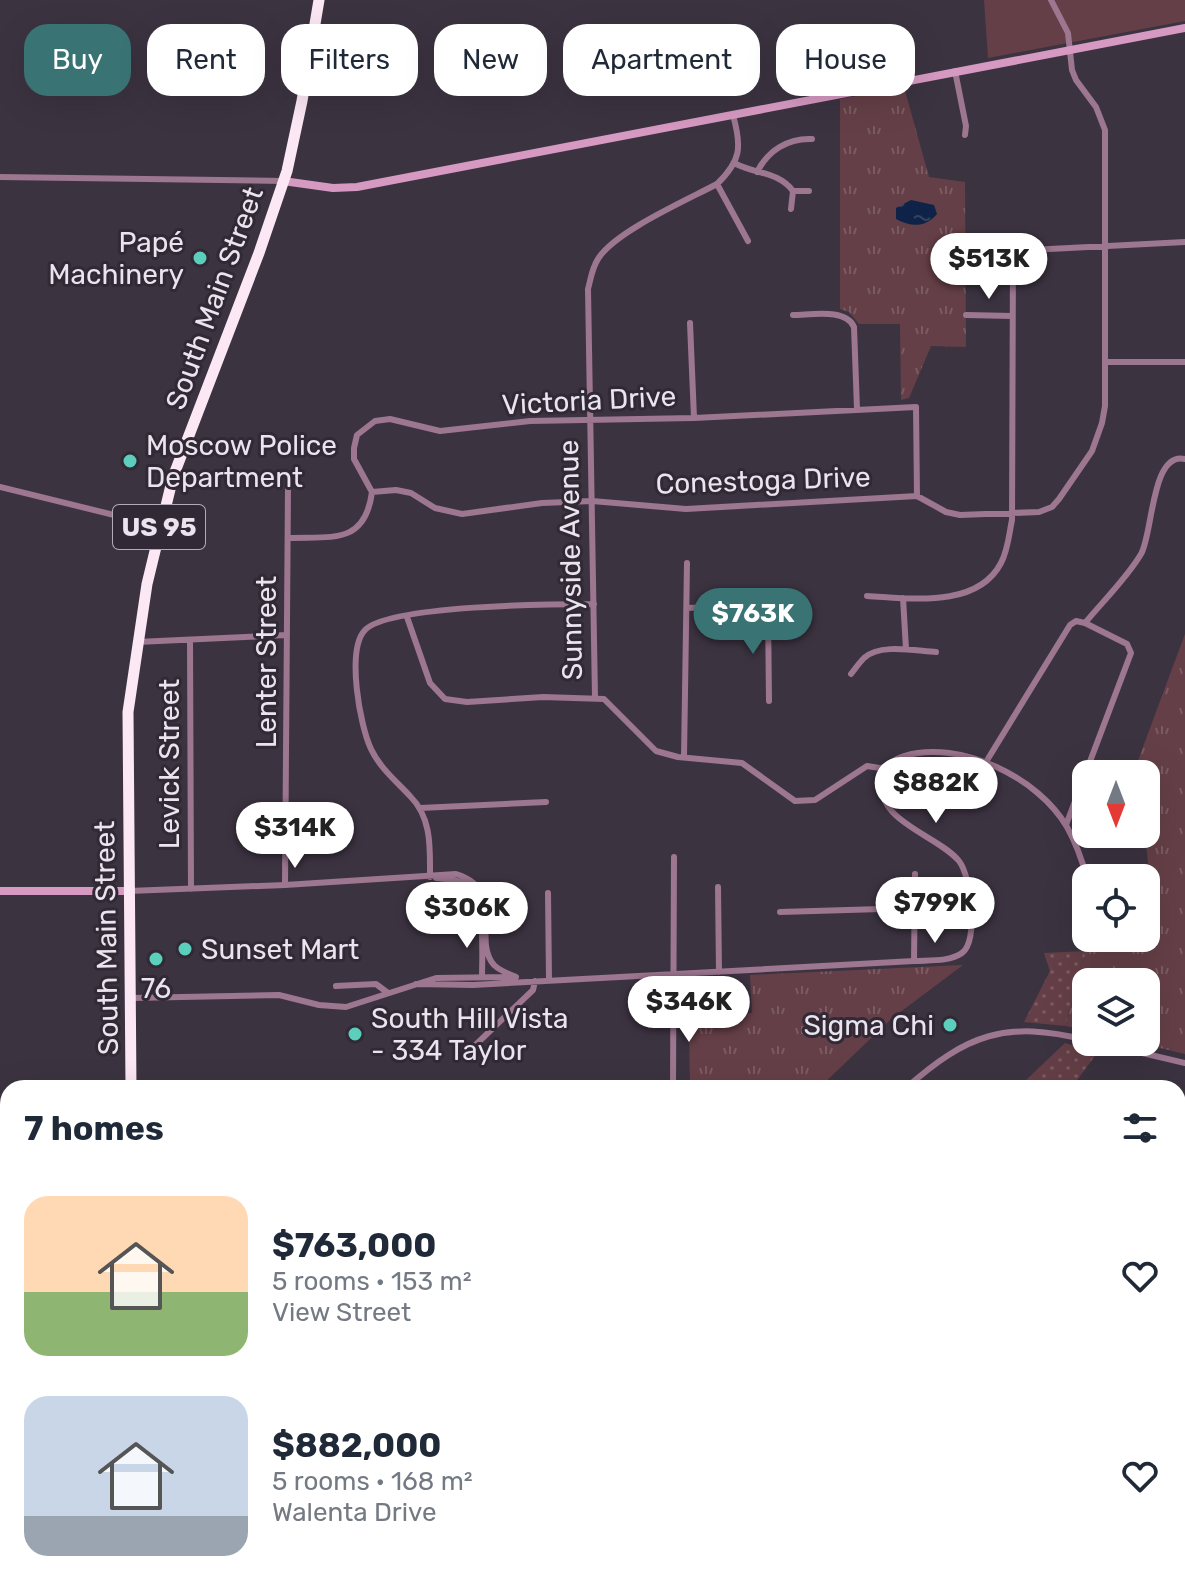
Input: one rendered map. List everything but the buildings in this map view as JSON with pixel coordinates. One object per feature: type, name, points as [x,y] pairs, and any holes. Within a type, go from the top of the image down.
[{"type":"highway","name":"South Main Street","points":[[131,1080],[128,712],[143,641],[159,526],[195,415],[259,253],[283,181],[302,101],[319,0]]},
{"type":"street","name":"Conestoga Drive","points":[[372,492],[396,490],[411,493],[435,508],[462,514],[542,503],[592,501],[686,509],[917,496],[946,512],[960,515],[1012,515],[1052,507],[1092,451],[1103,415],[1106,362],[1105,130],[1096,107],[1076,80],[1068,33],[1051,0]]},
{"type":"street","points":[[0,177],[283,181],[333,188],[357,187],[1185,28]]},
{"type":"street","points":[[955,71],[965,135]]},
{"type":"street","points":[[733,115],[739,140],[736,164],[780,177],[793,191],[809,191]]},
{"type":"street","points":[[757,172],[770,153],[791,142],[812,139]]},
{"type":"street","name":"Sunnyside Avenue","points":[[595,698],[588,289],[592,271],[599,257],[619,238],[717,184],[736,164]]},
{"type":"street","points":[[717,184],[748,241]]},
{"type":"street","points":[[791,209],[793,191]]},
{"type":"street","points":[[867,596],[903,598],[964,593],[987,580],[1003,560],[1012,515],[1013,251],[1185,242]]},
{"type":"street","points":[[793,315],[841,315],[850,319],[854,327],[857,409]]},
{"type":"street","points":[[966,315],[1012,316]]},
{"type":"street","points":[[690,323],[694,418]]},
{"type":"street","points":[[1106,362],[1185,362]]},
{"type":"street","name":"Victoria Drive","points":[[372,492],[354,459],[354,448],[357,435],[375,421],[390,419],[440,431],[530,421],[694,418],[916,407],[917,496]]},
{"type":"street","points":[[1085,623],[1142,554],[1154,493],[1169,461],[1185,459]]},
{"type":"street","points":[[0,487],[159,526]]},
{"type":"street","name":"Lenter Street","points":[[285,885],[288,487]]},
{"type":"street","points":[[288,538],[353,532],[365,520],[372,492]]},
{"type":"street","points":[[684,757],[687,563]]},
{"type":"street","points":[[903,598],[906,649]]},
{"type":"street","points":[[430,877],[430,840],[420,808],[372,750],[363,725],[356,658],[361,635],[375,623],[468,608],[594,604]]},
{"type":"street","points":[[687,608],[761,604],[768,610],[769,701]]},
{"type":"street","points":[[407,617],[430,683],[445,699],[467,702],[543,697],[595,698],[609,702],[656,751],[742,763],[787,797],[802,802],[815,800],[867,766],[886,769]]},
{"type":"street","points":[[986,762],[1070,625],[1076,621],[1085,623],[1127,644],[1131,653],[1066,825]]},
{"type":"street","points":[[143,641],[287,635]]},
{"type":"street","name":"Levick Street","points":[[190,640],[191,889]]},
{"type":"street","points":[[851,674],[866,655],[906,649],[936,652]]},
{"type":"street","points":[[416,984],[498,984],[947,959],[956,956],[967,949],[971,931],[966,873],[948,851],[890,809],[881,788],[886,769],[896,759],[918,753],[956,755],[1000,767],[1036,792],[1066,825],[1083,864]]},
{"type":"street","points":[[420,808],[546,802]]},
{"type":"street","points":[[673,1080],[674,857]]},
{"type":"street","points":[[0,891],[191,889],[456,874],[465,877],[480,890],[485,908],[489,958],[501,970],[516,977]]},
{"type":"street","points":[[914,961],[915,874]]},
{"type":"street","points":[[430,877],[461,882],[472,889],[478,900],[482,977]]},
{"type":"street","points":[[718,887],[719,972]]},
{"type":"street","points":[[548,893],[549,980]]},
{"type":"street","points":[[780,912],[915,908]]},
{"type":"street","points":[[482,977],[498,984]]},
{"type":"street","points":[[132,998],[279,995],[319,1005],[346,1007],[436,978],[516,977],[535,981]]},
{"type":"street","points":[[467,1053],[533,990],[535,981]]},
{"type":"street","points":[[336,986],[376,984],[388,993]]},
{"type":"street","points":[[916,1080],[952,1051],[991,1035],[1040,1030],[1072,1037]]},
{"type":"street","points":[[1155,1056],[1185,1063]]},
{"type":"green space","points":[[984,0],[1185,0],[1185,21],[988,58]]},
{"type":"green space","points":[[906,96],[929,177],[965,182],[966,347],[931,346],[909,398],[901,400],[900,324],[859,324],[849,312],[840,309],[840,99]]},
{"type":"green space","points":[[1185,634],[1185,1054],[1160,1048],[1160,968],[1080,968],[1087,952],[1160,952],[1160,864],[1148,864],[1146,848],[1160,848],[1160,760],[1138,760]]},
{"type":"green space","points":[[1087,952],[1080,968],[1072,968],[1072,1001],[1066,1026],[1024,1022],[1050,971],[1044,953]]},
{"type":"green space","points":[[963,965],[891,1019],[827,1080],[690,1080],[689,1022],[731,1020],[737,1014],[752,1013],[750,975]]},
{"type":"green space","points":[[1072,1001],[1072,1028],[1066,1026]]},
{"type":"green space","points":[[1065,1043],[1072,1045],[1072,1056],[1095,1056],[1077,1080],[1026,1080]]},
{"type":"water","points":[[911,200],[934,205],[937,214],[928,222],[918,225],[896,219],[896,208]]},
{"type":"place","name":"Papé Machinery","points":[[200,258]]},
{"type":"place","name":"Moscow Police Department","points":[[130,461]]},
{"type":"place","name":"Sunset Mart","points":[[185,949]]},
{"type":"place","name":"76","points":[[156,959]]},
{"type":"place","name":"Sigma Chi","points":[[950,1025]]},
{"type":"place","name":"South Hill Vista - 334 Taylor","points":[[355,1034]]}]
